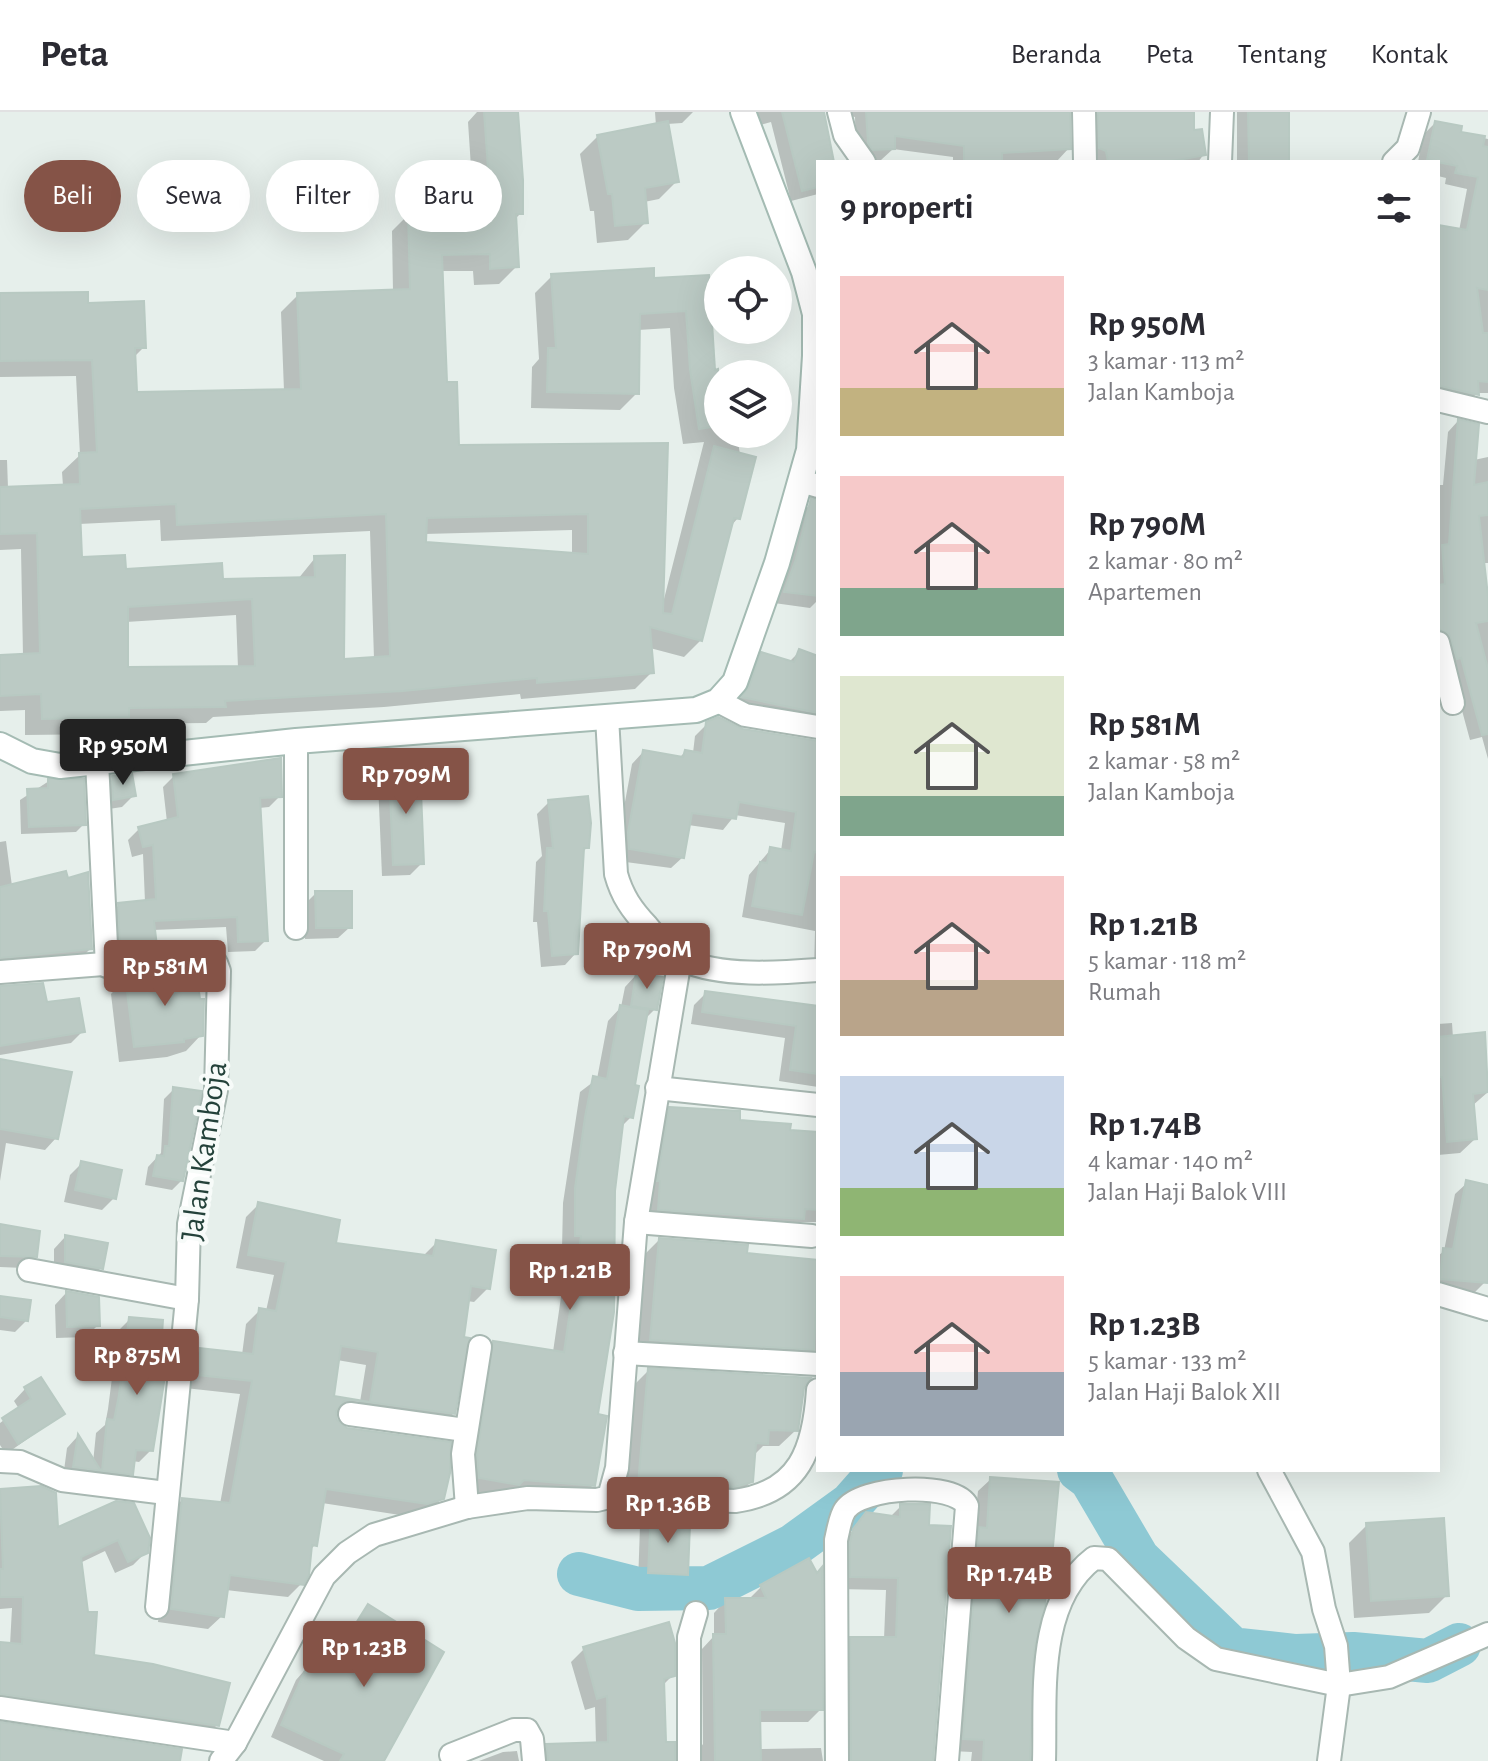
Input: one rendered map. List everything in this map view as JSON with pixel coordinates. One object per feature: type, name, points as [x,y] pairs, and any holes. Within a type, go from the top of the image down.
[{"type":"street","points":[[0,745],[44,764],[97,761],[296,741],[696,710],[718,701],[735,682],[809,483],[812,424],[816,314],[793,240],[743,112]]},
{"type":"street","points":[[839,112],[845,135],[863,160]]},
{"type":"street","points":[[1084,112],[1085,160]]},
{"type":"street","points":[[1220,160],[1222,112]]},
{"type":"street","points":[[1396,160],[1408,148],[1419,112]]},
{"type":"street","points":[[1440,400],[1488,412]]},
{"type":"street","points":[[1441,670],[1453,703]]},
{"type":"street","points":[[718,701],[745,715],[816,727]]},
{"type":"street","points":[[607,717],[615,861],[621,891],[637,915],[680,959],[725,969],[816,970]]},
{"type":"street","points":[[296,741],[296,928]]},
{"type":"street","points":[[0,972],[107,966],[97,761]]},
{"type":"street","name":"Jalan Kamboja","points":[[107,966],[207,956],[216,963],[219,971],[216,1090],[189,1224],[187,1299],[157,1607]]},
{"type":"street","points":[[609,1497],[617,1468],[636,1222],[680,959]]},
{"type":"street","points":[[657,1088],[816,1105]]},
{"type":"street","points":[[636,1222],[812,1236]]},
{"type":"street","points":[[29,1270],[187,1299]]},
{"type":"street","points":[[1440,1295],[1488,1309]]},
{"type":"street","points":[[467,1507],[465,1430],[480,1347]]},
{"type":"street","points":[[625,1353],[816,1364]]},
{"type":"street","points":[[221,1761],[235,1743],[328,1572],[347,1553],[374,1535],[467,1507],[528,1498],[735,1501],[755,1498],[776,1489],[791,1476],[812,1441],[816,1407]]},
{"type":"street","points":[[350,1414],[465,1430]]},
{"type":"street","points":[[0,1461],[20,1462],[62,1480],[166,1493]]},
{"type":"street","points":[[1270,1472],[1313,1552],[1336,1646],[1339,1681],[1329,1761]]},
{"type":"street","points":[[837,1761],[836,1540],[845,1510],[872,1492],[897,1489],[954,1495],[964,1500],[967,1506],[947,1761]]},
{"type":"street","points":[[1044,1761],[1050,1633],[1056,1610],[1094,1558],[1108,1559],[1186,1638],[1216,1659],[1339,1681],[1389,1677],[1488,1634]]},
{"type":"street","points":[[689,1761],[689,1637],[696,1613]]},
{"type":"street","points":[[0,1708],[235,1743]]},
{"type":"street","points":[[451,1755],[514,1730],[527,1730],[532,1739],[534,1761]]},
{"type":"building","points":[[484,112],[518,112],[523,180],[523,214],[516,214],[519,267],[490,269],[490,254],[442,255],[447,382],[457,382],[459,445],[668,443],[663,613],[672,614],[714,448],[756,457],[740,519],[734,518],[702,641],[650,627],[654,673],[537,683],[537,678],[403,691],[225,701],[226,707],[129,708],[129,717],[42,719],[41,694],[0,696],[0,655],[40,653],[37,533],[0,534],[0,487],[80,484],[79,453],[97,452],[92,360],[0,361],[0,293],[88,292],[88,303],[144,301],[146,348],[135,348],[137,392],[301,389],[297,293],[410,289],[409,232],[502,232],[502,160],[487,160]],"holes":[[[176,504],[177,525],[386,514],[390,656],[344,659],[345,555],[314,556],[315,577],[223,579],[222,563],[126,569],[125,555],[82,557],[80,509]],[[588,514],[588,554],[426,542],[427,518]],[[252,599],[255,666],[128,667],[128,607]]]},
{"type":"building","points":[[782,112],[824,112],[834,160],[816,160],[816,188],[802,191]]},
{"type":"building","points":[[866,112],[1070,112],[1071,149],[1002,153],[1002,160],[964,160],[964,146],[895,136],[895,149],[872,150],[868,143]]},
{"type":"building","points":[[1098,112],[1194,112],[1194,130],[1202,129],[1206,155],[1178,160],[1108,160],[1106,151],[1099,148]]},
{"type":"building","points":[[1248,112],[1289,112],[1289,160],[1249,160]]},
{"type":"building","points":[[668,121],[679,182],[645,188],[648,223],[615,226],[612,194],[608,194],[597,135]]},
{"type":"building","points":[[1435,121],[1462,126],[1461,132],[1485,136],[1483,146],[1488,147],[1488,290],[1477,288],[1483,333],[1488,333],[1488,382],[1478,381],[1479,395],[1440,386],[1440,225],[1467,230],[1478,177],[1455,173],[1457,166],[1440,163],[1440,160],[1427,160]]},
{"type":"building","points":[[654,268],[654,278],[704,275],[704,344],[713,344],[714,360],[704,360],[704,428],[699,429],[690,370],[686,311],[640,314],[639,394],[547,392],[548,348],[556,348],[551,274]]},
{"type":"building","points":[[1458,419],[1479,424],[1474,485],[1488,482],[1488,515],[1479,516],[1488,621],[1476,623],[1488,669],[1488,734],[1482,735],[1461,658],[1457,659],[1449,634],[1440,630],[1440,585],[1445,584],[1442,545],[1449,544]]},
{"type":"building","points":[[811,498],[816,499],[816,596],[784,592],[796,559]]},
{"type":"building","points":[[799,649],[816,655],[816,713],[741,697],[749,687],[761,652],[794,662]]},
{"type":"building","points":[[718,717],[743,729],[816,741],[816,852],[802,915],[752,906],[760,862],[767,863],[770,847],[791,851],[796,812],[739,802],[736,819],[692,813],[684,858],[629,849],[628,832],[643,750],[683,757],[685,750],[702,753],[706,722]]},
{"type":"building","points":[[281,758],[282,797],[260,798],[268,941],[238,942],[237,917],[154,921],[157,946],[120,949],[118,903],[156,899],[153,845],[143,847],[138,827],[178,817],[173,774]]},
{"type":"building","points":[[420,767],[424,864],[393,865],[389,768]]},
{"type":"building","points":[[132,773],[136,796],[113,800],[112,776]]},
{"type":"building","points":[[48,779],[84,779],[86,825],[29,827],[27,789],[48,788]]},
{"type":"building","points":[[588,796],[591,823],[589,848],[584,848],[578,954],[552,956],[548,911],[544,911],[547,848],[553,848],[548,800]]},
{"type":"building","points":[[66,871],[68,878],[88,872],[92,949],[0,958],[0,887]]},
{"type":"building","points":[[315,891],[352,891],[352,928],[316,928]]},
{"type":"building","points":[[196,971],[200,999],[204,999],[203,1036],[184,1039],[184,1042],[134,1047],[125,976]]},
{"type":"building","points":[[636,973],[663,977],[657,1010],[631,1006]]},
{"type":"building","points":[[43,983],[47,1002],[79,998],[85,1032],[0,1046],[0,986]]},
{"type":"building","points":[[705,991],[816,1006],[816,1074],[790,1070],[796,1026],[702,1012]]},
{"type":"building","points":[[620,1005],[648,1010],[635,1085],[639,1086],[633,1118],[624,1116],[615,1191],[614,1312],[598,1414],[607,1416],[595,1486],[524,1480],[519,1485],[479,1478],[477,1455],[493,1341],[564,1352],[581,1236],[575,1236],[575,1188],[585,1117],[593,1076],[607,1079]]},
{"type":"building","points":[[1485,1032],[1488,1092],[1473,1094],[1477,1139],[1447,1142],[1440,1077],[1440,1037]]},
{"type":"building","points":[[0,1059],[72,1072],[58,1139],[0,1129]]},
{"type":"building","points":[[173,1087],[202,1091],[183,1181],[153,1176],[157,1155],[164,1156],[165,1146],[169,1146]]},
{"type":"building","points":[[669,1107],[740,1111],[740,1120],[791,1124],[790,1130],[816,1132],[816,1210],[805,1209],[804,1219],[658,1210],[660,1181],[657,1181]]},
{"type":"building","points":[[81,1161],[122,1170],[116,1199],[75,1190]]},
{"type":"building","points":[[1466,1180],[1488,1185],[1488,1283],[1440,1279],[1443,1248],[1453,1249]]},
{"type":"building","points":[[258,1202],[340,1220],[336,1243],[433,1256],[436,1240],[496,1250],[490,1289],[471,1286],[464,1337],[470,1338],[455,1414],[352,1400],[344,1401],[336,1411],[337,1420],[347,1428],[451,1442],[450,1473],[444,1499],[427,1504],[326,1489],[317,1546],[312,1545],[309,1575],[304,1585],[230,1575],[224,1617],[171,1609],[182,1498],[230,1503],[252,1381],[198,1375],[200,1348],[253,1354],[259,1308],[276,1311],[286,1262],[248,1255]],"holes":[[[341,1346],[378,1352],[370,1402],[334,1396]]]},
{"type":"building","points":[[0,1224],[40,1231],[37,1257],[0,1256]]},
{"type":"building","points":[[65,1235],[108,1243],[103,1269],[65,1262]]},
{"type":"building","points":[[659,1238],[748,1245],[747,1253],[816,1260],[814,1350],[650,1340]]},
{"type":"building","points":[[66,1291],[99,1297],[100,1326],[67,1327]]},
{"type":"building","points":[[0,1296],[31,1300],[28,1321],[0,1317]]},
{"type":"building","points":[[129,1317],[163,1320],[160,1363],[167,1364],[153,1451],[136,1450],[133,1475],[102,1471],[107,1419],[114,1420]]},
{"type":"building","points":[[648,1368],[811,1378],[804,1388],[798,1431],[769,1430],[768,1444],[756,1443],[753,1482],[734,1487],[638,1484]]},
{"type":"building","points":[[41,1377],[65,1414],[18,1444],[2,1418],[31,1399],[24,1387]]},
{"type":"building","points":[[78,1434],[101,1471],[73,1467]]},
{"type":"building","points":[[990,1477],[1059,1482],[1045,1606],[1034,1651],[1030,1761],[983,1761],[984,1740],[963,1739],[979,1527],[987,1528]]},
{"type":"building","points":[[41,1486],[56,1493],[58,1527],[116,1501],[134,1503],[150,1538],[148,1553],[128,1562],[118,1540],[81,1557],[88,1612],[97,1612],[94,1655],[153,1664],[230,1683],[219,1726],[0,1694],[0,1642],[22,1644],[23,1597],[0,1597],[0,1569],[3,1569],[0,1489]]},
{"type":"building","points":[[900,1504],[930,1504],[929,1525],[951,1526],[933,1761],[851,1761],[850,1637],[896,1637],[898,1578],[850,1577],[850,1542],[853,1529],[866,1512],[900,1517]]},
{"type":"building","points":[[651,1512],[676,1513],[675,1524],[690,1524],[688,1575],[648,1573]]},
{"type":"building","points":[[1444,1518],[1449,1596],[1371,1601],[1366,1523]]},
{"type":"building","points":[[809,1558],[817,1573],[822,1567],[823,1710],[760,1710],[761,1761],[715,1761],[713,1634],[726,1634],[725,1598],[766,1598],[760,1585]]},
{"type":"building","points":[[368,1604],[444,1652],[384,1761],[340,1761],[344,1754],[281,1725],[307,1666],[312,1669],[324,1645],[338,1652]]},
{"type":"building","points":[[669,1622],[675,1643],[675,1676],[664,1679],[666,1742],[675,1742],[675,1761],[548,1761],[546,1744],[608,1742],[607,1696],[597,1699],[583,1647]]},
{"type":"building","points":[[0,1722],[182,1749],[180,1761],[0,1761]]},
{"type":"waterway","points":[[579,1574],[638,1589],[709,1588],[793,1546],[851,1504],[879,1472]]},
{"type":"waterway","points":[[1082,1472],[1091,1479],[1138,1559],[1232,1649],[1296,1656],[1353,1654],[1428,1661],[1459,1645]]}]
